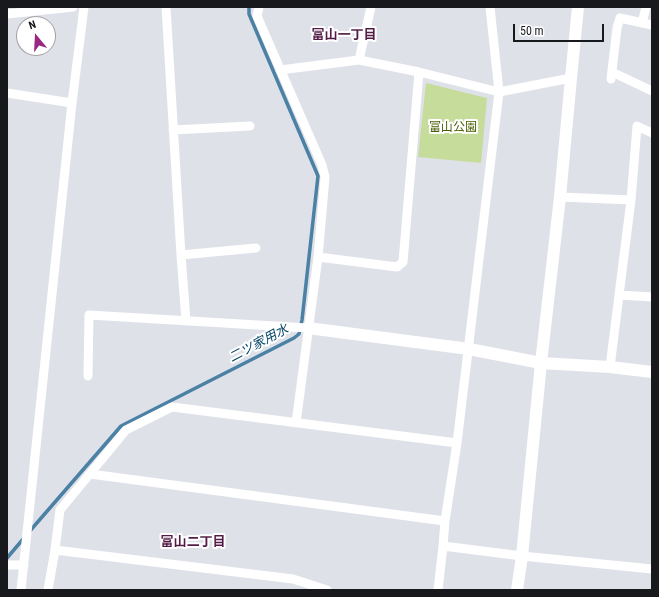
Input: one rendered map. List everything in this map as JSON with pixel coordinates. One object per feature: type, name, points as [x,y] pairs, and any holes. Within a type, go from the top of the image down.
[{"type":"street","points":[[7,14],[73,7]]},
{"type":"street","points":[[21,590],[72,103],[84,7]]},
{"type":"street","points":[[166,7],[186,321]]},
{"type":"street","points":[[259,7],[257,16],[322,164],[325,177],[318,257],[296,422]]},
{"type":"street","points":[[359,60],[371,7]]},
{"type":"street","points":[[438,590],[445,521],[469,349],[499,92],[490,7]]},
{"type":"street","points":[[517,590],[522,556],[541,363],[560,197],[578,7]]},
{"type":"street","points":[[642,23],[646,7]]},
{"type":"street","points":[[652,25],[620,18],[617,28],[611,75],[652,91]]},
{"type":"street","points":[[280,70],[359,60],[419,72],[499,92],[571,78]]},
{"type":"street","points":[[318,257],[397,267],[402,262],[419,72]]},
{"type":"street","points":[[7,93],[72,103]]},
{"type":"street","points":[[173,130],[250,126]]},
{"type":"street","points":[[610,367],[631,200],[637,126],[652,133]]},
{"type":"street","points":[[560,197],[631,200]]},
{"type":"street","points":[[181,255],[256,248]]},
{"type":"street","points":[[619,295],[652,297]]},
{"type":"street","points":[[88,376],[89,314],[308,328],[469,349],[541,363],[610,367],[652,372]]},
{"type":"street","points":[[48,590],[60,510],[126,430],[172,407],[457,443]]},
{"type":"street","points":[[90,474],[445,521]]},
{"type":"street","points":[[443,546],[522,556],[652,569]]},
{"type":"street","points":[[55,550],[293,579],[327,590]]},
{"type":"street","points":[[7,565],[24,565]]},
{"type":"green space","name":"富山公園","points":[[426,83],[487,98],[481,163],[418,157]]},
{"type":"waterway","name":"二ツ家用水","points":[[29,532],[121,426],[294,338],[299,334],[302,320],[318,176],[249,14],[249,7]]},
{"type":"waterway","name":"二ツ家用水","points":[[7,558],[24,538]]},
{"type":"district","name":"富山一丁目","points":[[344,36]]},
{"type":"district","name":"富山二丁目","points":[[193,543]]}]
